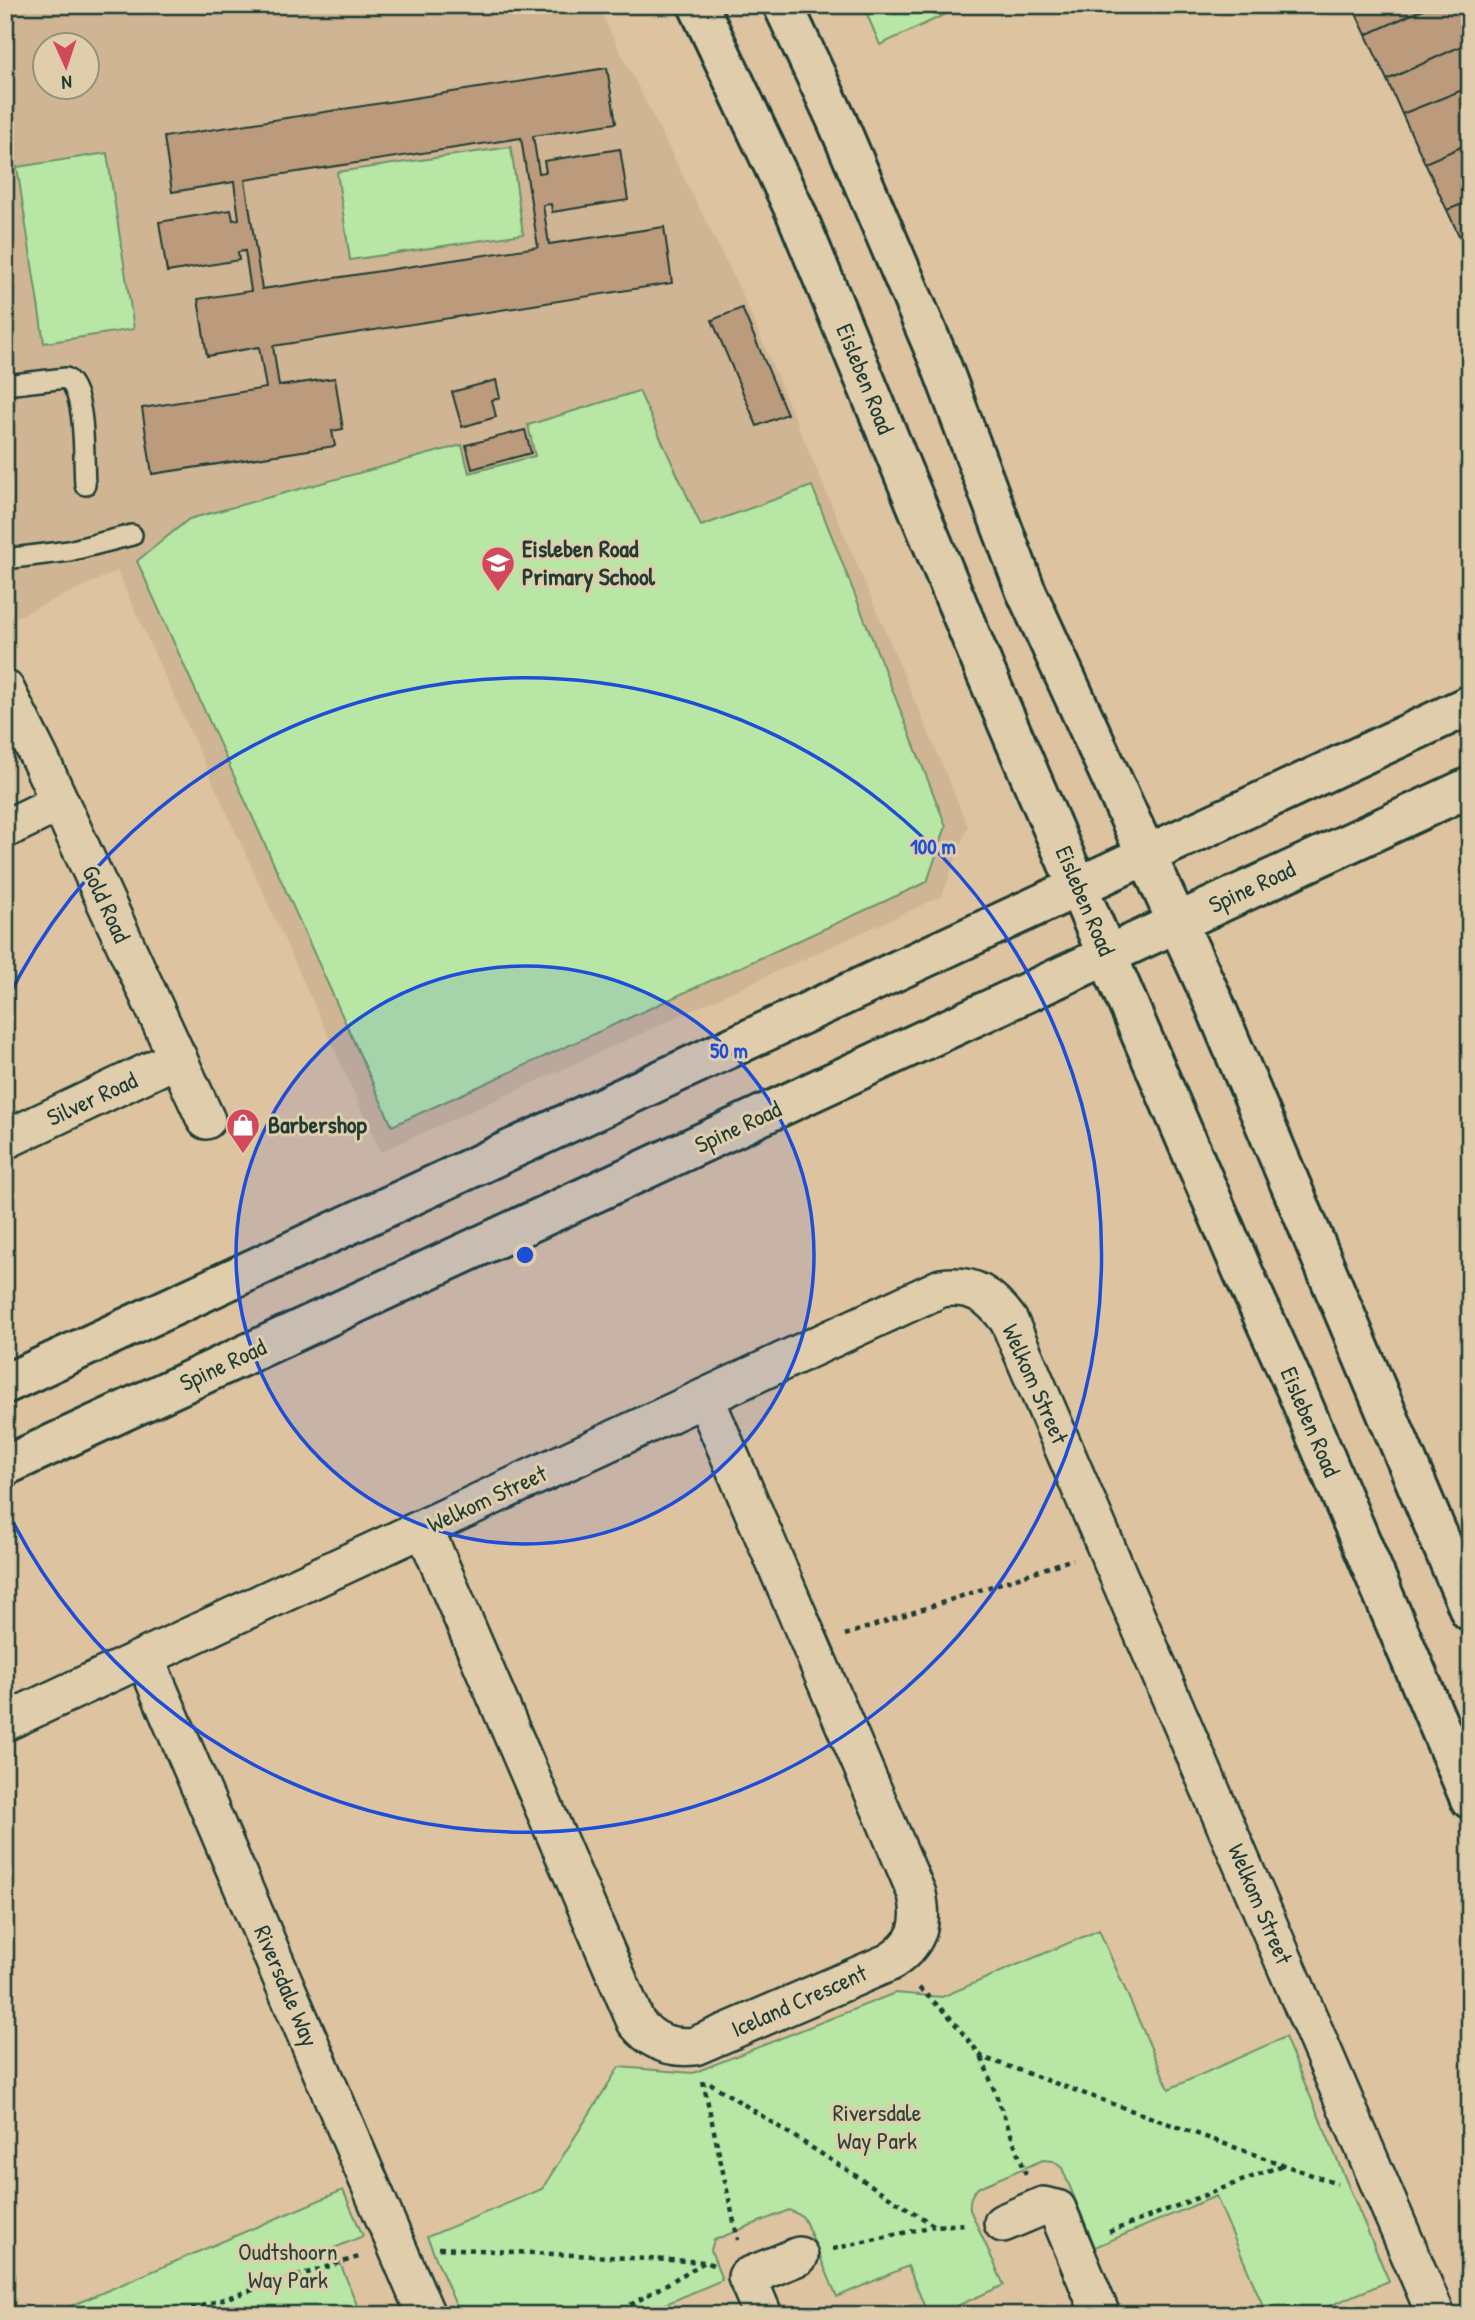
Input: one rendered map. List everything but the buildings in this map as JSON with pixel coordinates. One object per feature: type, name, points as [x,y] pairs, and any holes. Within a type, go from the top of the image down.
[{"type":"main road","name":"Eisleben Road","points":[[698,5],[796,212],[986,673],[1470,1799]]},
{"type":"main road","points":[[783,5],[837,121],[941,365],[1025,589],[1213,1003],[1470,1611]]},
{"type":"main road","points":[[5,1384],[1470,705]]},
{"type":"main road","name":"Spine Road","points":[[5,1466],[1470,787]]},
{"type":"street","name":"Gold Road","points":[[5,689],[206,1119]]},
{"type":"street","points":[[5,829],[59,803]]},
{"type":"street","name":"Silver Road","points":[[5,1140],[178,1058]]},
{"type":"street","name":"Welkom Street","points":[[5,1722],[941,1288],[955,1286],[980,1291],[992,1299],[1009,1321],[1436,2315]]},
{"type":"street","name":"Iceland Crescent","points":[[424,1528],[635,2022],[646,2035],[671,2046],[695,2046],[890,1962],[904,1953],[914,1940],[920,1924],[917,1894],[705,1398]]},
{"type":"street","name":"Riversdale Way","points":[[145,1658],[426,2315]]},
{"type":"street","points":[[1003,2223],[1039,2208],[1057,2210],[1101,2315]]},
{"type":"street","points":[[763,2315],[747,2277],[799,2256]]},
{"type":"lane","points":[[5,385],[66,378],[74,384],[80,401],[85,485]]},
{"type":"lane","points":[[5,559],[69,551],[132,535]]},
{"type":"path","points":[[811,1646],[1107,1548]]},
{"type":"path","points":[[890,1962],[948,2015],[982,2057],[1039,2208]]},
{"type":"path","points":[[982,2057],[1346,2187]]},
{"type":"path","points":[[747,2277],[702,2078],[935,2225]]},
{"type":"path","points":[[1072,2247],[1283,2165]]},
{"type":"path","points":[[799,2256],[935,2225],[1003,2223]]},
{"type":"path","points":[[172,2315],[397,2245],[706,2262],[747,2277]]},
{"type":"path","points":[[613,2315],[706,2262]]},
{"type":"shaded area","name":"Eisleben Road Primary School","points":[[5,5],[597,5],[740,289],[968,826],[942,896],[381,1152],[117,571],[8,621],[5,615],[5,509],[18,371],[5,342]]},
{"type":"green space","points":[[863,5],[965,5],[880,45]]},
{"type":"green space","points":[[511,147],[523,234],[350,260],[337,172]]},
{"type":"green space","points":[[107,153],[134,329],[44,343],[17,167]]},
{"type":"green space","points":[[639,391],[701,526],[812,486],[946,826],[927,882],[392,1126],[137,561],[189,519],[462,445],[469,473],[535,456],[528,425]]},
{"type":"green space","name":"Riversdale Way Park","points":[[1099,1930],[1169,2089],[1285,2037],[1389,2281],[1308,2315],[1267,2315],[1216,2196],[1095,2247],[1062,2168],[1053,2161],[1043,2160],[979,2187],[972,2194],[970,2210],[1004,2285],[937,2315],[928,2315],[908,2266],[837,2297],[806,2223],[802,2216],[789,2210],[714,2240],[711,2250],[722,2280],[640,2315],[460,2315],[427,2237],[542,2189],[619,2067],[693,2073],[895,1993],[942,1997]]},
{"type":"green space","name":"Oudtshoorn Way Park","points":[[343,2190],[363,2236],[334,2248],[361,2315],[50,2315]]},
{"type":"place","name":"Eisleben Road Primary School","points":[[498,593]]},
{"type":"place","name":"Barbershop","points":[[243,1155]]}]
